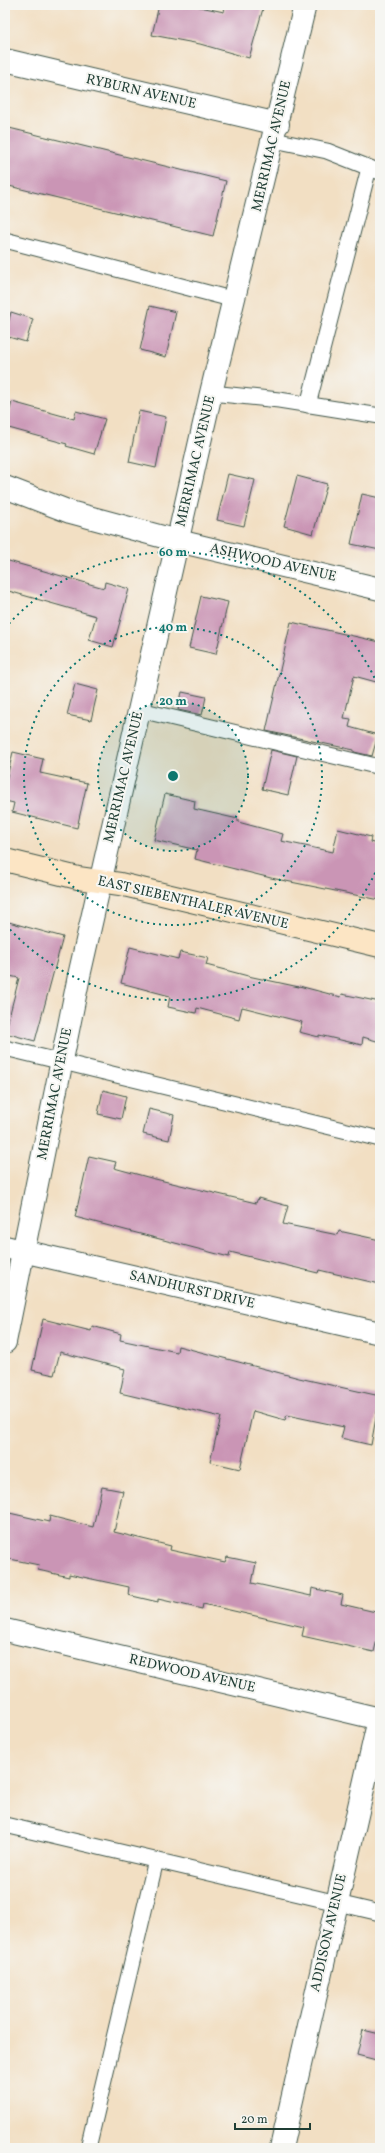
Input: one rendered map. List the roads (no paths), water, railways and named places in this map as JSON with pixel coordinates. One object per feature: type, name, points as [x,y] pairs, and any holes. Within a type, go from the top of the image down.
[{"type":"main road","name":"EAST SIEBENTHALER AVENUE","points":[[5,860],[120,884],[380,946]]},
{"type":"street","name":"MERRIMAC AVENUE","points":[[5,1342],[14,1249],[62,1062],[100,881],[211,393],[276,132],[305,5]]},
{"type":"street","name":"RYBURN AVENUE","points":[[5,60],[276,132]]},
{"type":"street","name":"ASHWOOD AVENUE","points":[[5,487],[70,512],[178,541],[380,589]]},
{"type":"street","name":"SANDHURST DRIVE","points":[[14,1249],[380,1333]]},
{"type":"street","name":"REDWOOD AVENUE","points":[[6,1635],[380,1719]]},
{"type":"street","name":"ADDISON AVENUE","points":[[280,2148],[336,1902],[380,1719]]},
{"type":"lane","points":[[276,132],[374,170],[308,405]]},
{"type":"lane","points":[[5,240],[234,300]]},
{"type":"lane","points":[[211,393],[380,416]]},
{"type":"lane","points":[[140,710],[380,767]]},
{"type":"lane","points":[[5,1048],[380,1139]]},
{"type":"lane","points":[[5,1825],[380,1913]]},
{"type":"lane","points":[[88,2148],[156,1860]]}]
